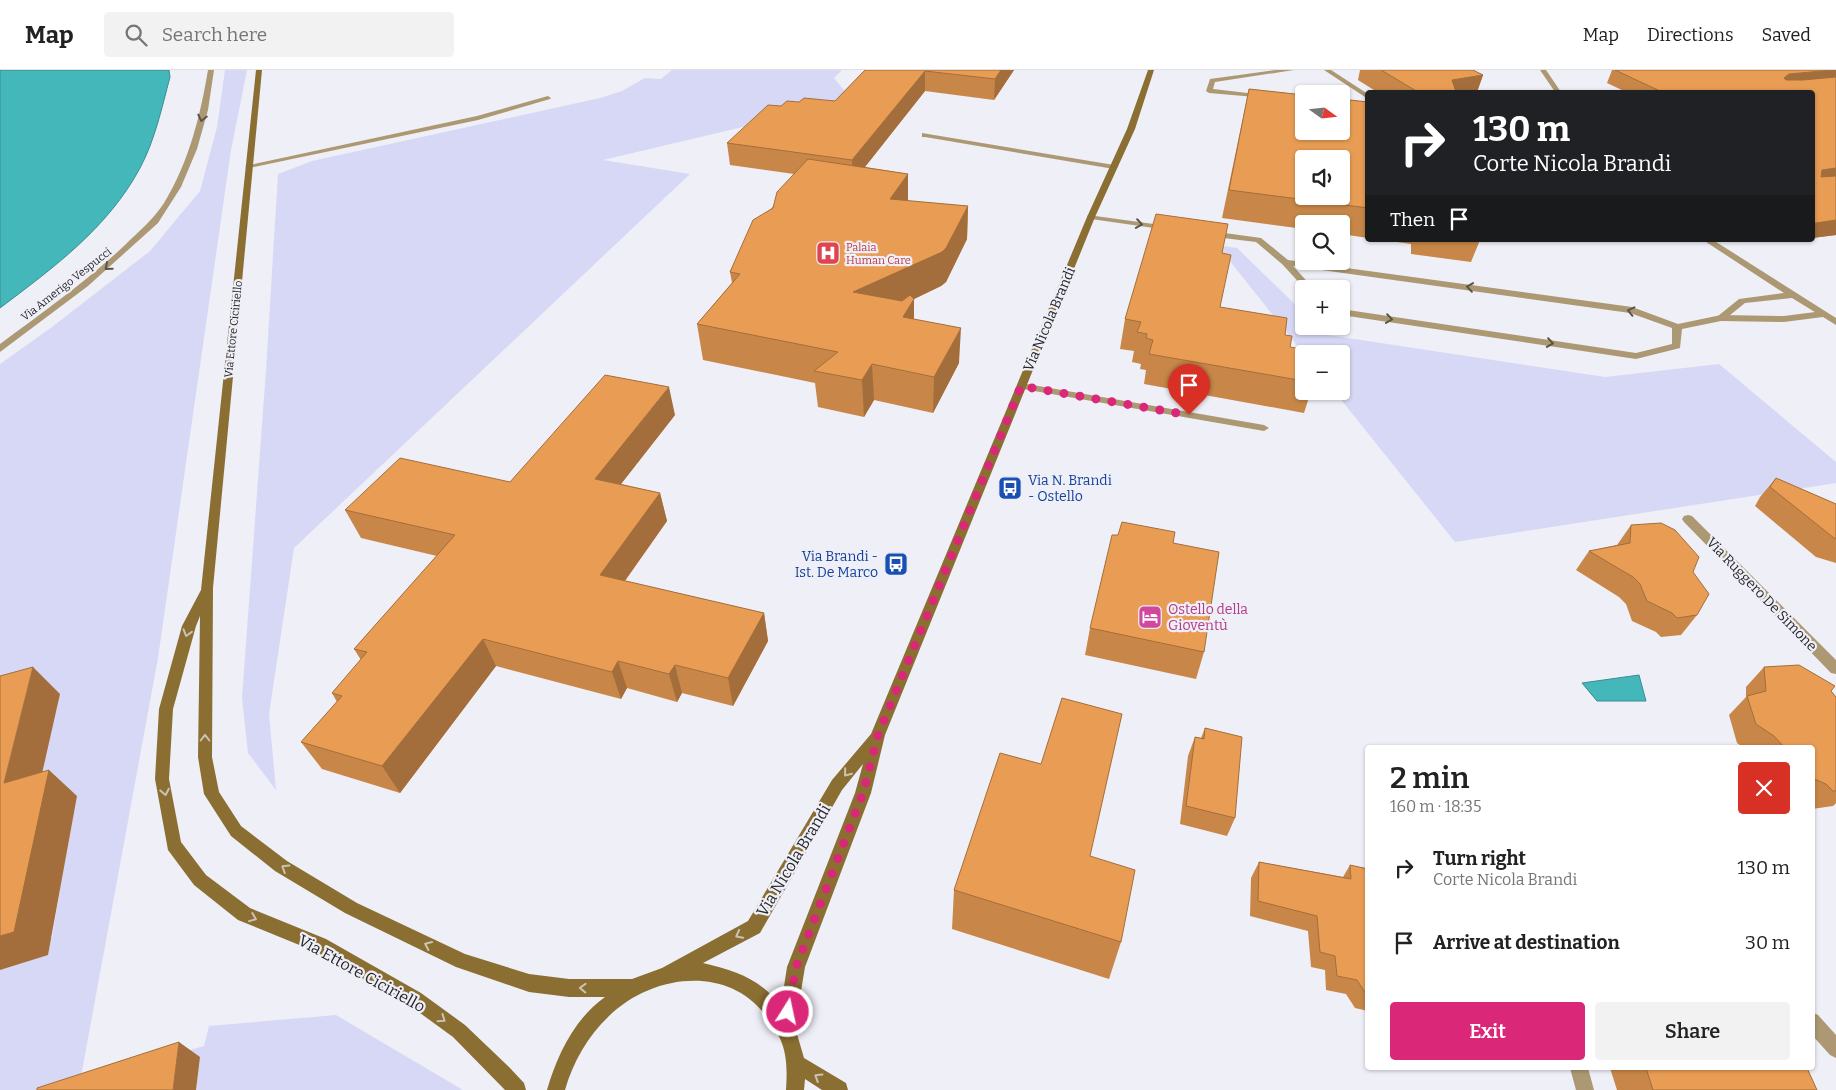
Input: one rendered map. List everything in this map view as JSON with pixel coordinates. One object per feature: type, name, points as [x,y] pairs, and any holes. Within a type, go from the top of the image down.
[{"type":"street","name":"Via Amerigo Vespucci","points":[[0,349],[109,266],[155,221],[178,183],[195,148],[208,93],[211,70]]},
{"type":"street","name":"Via Ettore Ciciriello","points":[[259,70],[207,588],[205,757],[212,794],[236,831],[281,866],[351,908],[462,961],[529,983],[569,988],[632,988]]},
{"type":"street","name":"Via Nicola Brandi","points":[[786,1027],[796,967],[863,793],[878,735],[1091,218],[1131,129],[1151,70]]},
{"type":"street","points":[[1275,98],[1209,91],[1212,80],[1291,70]]},
{"type":"street","points":[[1327,70],[1365,95]]},
{"type":"street","points":[[1543,70],[1557,90]]},
{"type":"street","points":[[250,166],[478,118],[548,98]]},
{"type":"street","points":[[925,135],[1114,167]]},
{"type":"street","points":[[1091,218],[1179,230]]},
{"type":"street","points":[[1199,232],[1258,240],[1285,262],[1302,280]]},
{"type":"street","points":[[1711,242],[1836,322]]},
{"type":"street","points":[[1285,262],[1632,310],[1677,327],[1721,318],[1784,319],[1823,314]]},
{"type":"street","points":[[1721,318],[1742,302],[1792,295]]},
{"type":"street","points":[[1350,313],[1636,356],[1677,346],[1677,327]]},
{"type":"street","points":[[1021,386],[1264,428]]},
{"type":"street","name":"Via Ruggero De Simone","points":[[1688,519],[1836,669]]},
{"type":"street","name":"Via Ettore Ciciriello","points":[[207,588],[189,626],[166,709],[162,779],[174,845],[200,880],[244,914],[320,945],[415,999],[459,1030],[503,1073],[517,1090]]},
{"type":"street","name":"Via Nicola Brandi","points":[[663,976],[754,927],[837,785],[878,735]]},
{"type":"street","points":[[556,1090],[562,1069],[580,1036],[603,1009],[632,988],[663,976],[700,971],[735,979],[764,998],[786,1027],[797,1064],[795,1090]]},
{"type":"street","points":[[1815,1024],[1836,1049]]},
{"type":"street","points":[[797,1064],[839,1090]]},
{"type":"street","points":[[1580,1070],[1585,1090]]},
{"type":"shaded area","points":[[225,70],[247,70],[231,150],[158,658],[80,1082],[204,1046],[209,1026],[336,1015],[463,1090],[196,1090],[199,1057],[99,1090],[0,1090],[0,955],[52,938],[60,889],[0,710],[0,364],[52,327],[150,251],[200,191],[217,127]]},
{"type":"shaded area","points":[[672,70],[842,70],[834,78],[853,101],[603,160],[690,174],[294,548],[269,714],[276,790],[248,753],[242,698],[278,174],[312,161],[600,98],[622,91],[645,78],[661,79]]},
{"type":"shaded area","points":[[1217,245],[1237,248],[1295,304],[1295,335],[1328,335],[1605,377],[1719,364],[1836,462],[1836,483],[1455,542],[1341,400],[1350,400],[1350,345],[1297,345]]},
{"type":"water","points":[[0,70],[169,70],[170,77],[150,146],[127,190],[112,210],[78,246],[0,308]]},
{"type":"water","points":[[1639,675],[1646,701],[1597,701],[1582,683]]},
{"type":"building","points":[[865,70],[1001,70],[995,79],[925,71],[852,160],[727,143],[768,105],[781,106],[787,101],[799,102],[804,98],[835,101]]},
{"type":"building","points":[[1381,70],[1473,70],[1483,75],[1452,80],[1455,90],[1415,90]]},
{"type":"building","points":[[1615,70],[1833,70],[1789,74],[1784,78],[1786,80],[1803,80],[1836,77],[1836,168],[1822,170],[1821,177],[1836,176],[1836,220],[1815,223],[1815,90],[1658,90]]},
{"type":"building","points":[[1249,89],[1295,94],[1295,140],[1350,140],[1350,100],[1365,102],[1365,208],[1345,205],[1350,205],[1350,150],[1295,150],[1295,199],[1229,190]]},
{"type":"building","points":[[808,159],[908,174],[890,199],[968,206],[946,248],[942,252],[853,292],[902,301],[910,295],[914,299],[903,317],[961,328],[934,377],[872,364],[862,380],[814,371],[838,352],[697,324],[740,274],[730,272],[753,220],[773,208],[777,192]]},
{"type":"building","points":[[1156,214],[1228,224],[1222,253],[1231,255],[1220,307],[1287,318],[1285,335],[1292,336],[1290,347],[1295,348],[1295,379],[1149,354],[1153,340],[1146,338],[1147,334],[1137,332],[1141,322],[1125,319]]},
{"type":"building","points":[[605,375],[669,387],[595,479],[660,493],[600,575],[764,613],[728,678],[675,665],[669,674],[618,661],[612,672],[483,639],[382,766],[301,742],[342,696],[332,693],[367,652],[354,649],[455,535],[345,510],[400,458],[510,482]]},
{"type":"building","points":[[1776,478],[1836,504],[1836,538],[1770,487]]},
{"type":"building","name":"Ostello della Gioventù","points":[[1122,522],[1175,532],[1173,543],[1219,552],[1204,652],[1090,628],[1112,535],[1118,535]]},
{"type":"building","points":[[1661,523],[1675,530],[1699,557],[1693,572],[1709,594],[1697,615],[1677,618],[1672,613],[1647,601],[1640,584],[1633,577],[1589,551],[1630,543],[1631,525]]},
{"type":"building","points":[[1799,665],[1835,686],[1831,691],[1836,697],[1836,791],[1815,779],[1815,745],[1782,745],[1774,736],[1756,724],[1747,696],[1766,691],[1764,667]]},
{"type":"building","points":[[33,667],[4,783],[49,770],[14,932],[0,936],[0,676]]},
{"type":"building","points":[[1062,698],[1122,714],[1090,856],[1135,870],[1121,942],[954,890],[1000,753],[1041,764]]},
{"type":"building","points":[[1205,728],[1242,737],[1235,818],[1186,806],[1195,737],[1204,739]]},
{"type":"building","points":[[1259,862],[1351,879],[1350,865],[1365,868],[1365,992],[1357,980],[1337,976],[1335,956],[1320,952],[1317,916],[1258,901]]},
{"type":"building","points":[[179,1042],[173,1090],[37,1090],[37,1088]]},
{"type":"building","points":[[1647,1070],[1808,1070],[1817,1090],[1653,1090]]},
{"type":"place","name":"Palaia Human Care","points":[[828,253]]},
{"type":"place","name":"Via N. Brandi - Ostello","points":[[1010,488]]},
{"type":"place","name":"Via Brandi - Ist. De Marco","points":[[896,564]]},
{"type":"place","name":"Ostello della Gioventù","points":[[1150,617]]},
{"type":"route","points":[[788,1012],[796,967],[863,793],[878,735],[1021,386],[1189,415]]}]
